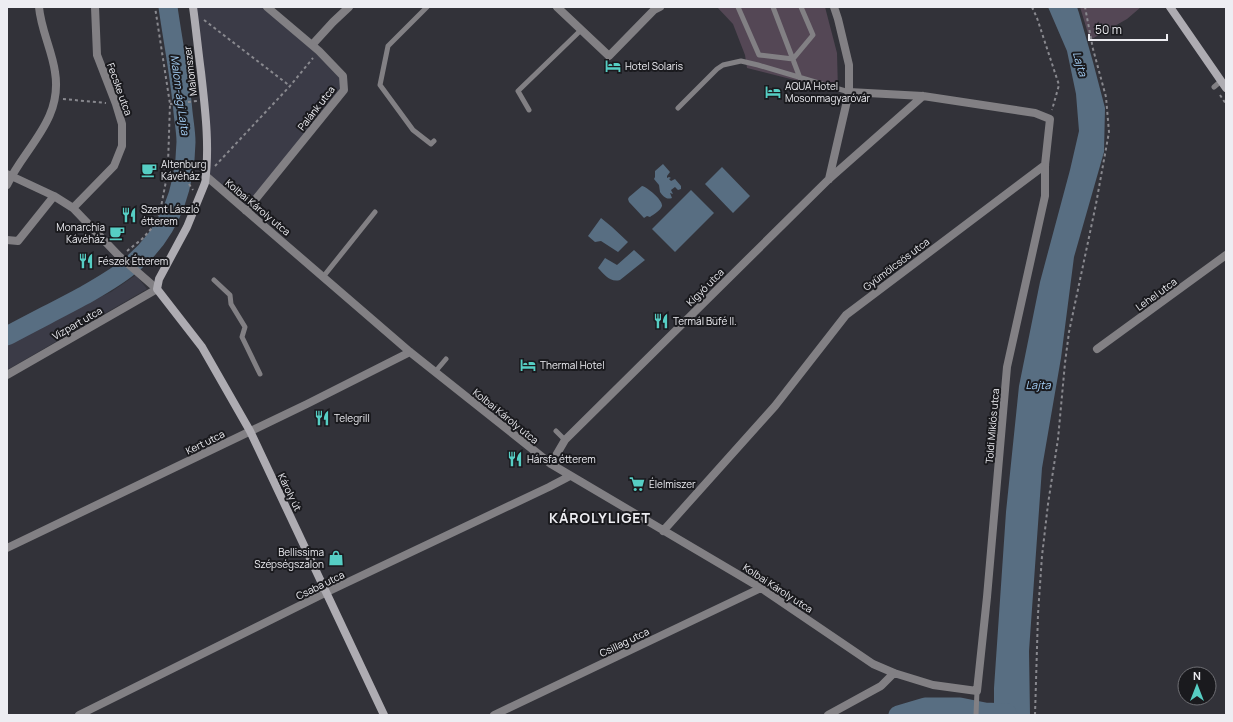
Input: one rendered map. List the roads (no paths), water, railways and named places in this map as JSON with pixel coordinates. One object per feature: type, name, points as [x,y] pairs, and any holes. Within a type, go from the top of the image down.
[{"type":"street","points":[[7,185],[9,175],[37,139],[48,120],[56,98],[56,74],[40,20],[39,7]]},
{"type":"street","name":"Fecske utca","points":[[73,208],[114,166],[122,146],[122,124],[97,55],[95,7]]},
{"type":"street","name":"Palánk utca","points":[[246,211],[344,90],[343,76],[319,51],[266,7]]},
{"type":"street","points":[[312,45],[349,7]]},
{"type":"street","points":[[557,7],[609,56],[654,10],[660,7]]},
{"type":"street","points":[[828,179],[849,92],[848,65],[834,7]]},
{"type":"street","points":[[1170,7],[1224,84]]},
{"type":"street","name":"Malomszer","points":[[156,289],[159,279],[187,227],[205,183],[206,176],[207,151],[204,101],[193,9]]},
{"type":"street","points":[[849,92],[923,96],[1035,113],[1050,119],[1045,165]]},
{"type":"street","name":"Kígyó utca","points":[[551,464],[565,440],[828,179],[923,96]]},
{"type":"street","name":"Gyümölcsös utca","points":[[663,531],[775,406],[846,315],[1045,165]]},
{"type":"street","name":"Toldi Miklós utca","points":[[976,691],[987,597],[1007,367],[1045,196],[1045,165]]},
{"type":"street","points":[[9,175],[54,196],[73,208],[125,257],[156,289]]},
{"type":"street","name":"Kolbai Károly utca","points":[[206,176],[410,352],[551,464],[761,588],[873,664],[894,673],[933,685],[976,691]]},
{"type":"street","points":[[7,240],[18,241],[54,196]]},
{"type":"street","name":"Lehel utca","points":[[1097,349],[1226,255]]},
{"type":"street","name":"Vízpart utca","points":[[7,375],[156,289]]},
{"type":"street","name":"Károly út","points":[[156,289],[202,347],[250,431],[384,715]]},
{"type":"street","name":"Kert utca","points":[[7,548],[410,352]]},
{"type":"street","name":"Csaba utca","points":[[80,715],[327,592],[549,488],[570,476]]},
{"type":"street","name":"Csillag utca","points":[[494,715],[761,588]]},
{"type":"street","points":[[828,715],[881,686],[894,673]]},
{"type":"lane","points":[[427,7],[388,46],[380,85],[413,130],[431,144],[434,141]]},
{"type":"lane","points":[[738,7],[759,55],[793,59]]},
{"type":"lane","points":[[773,7],[800,78]]},
{"type":"lane","points":[[793,59],[813,35],[801,7]]},
{"type":"lane","points":[[529,110],[518,91],[581,30]]},
{"type":"lane","points":[[678,108],[723,64],[741,61],[849,92]]},
{"type":"lane","points":[[1214,87],[1224,84]]},
{"type":"lane","points":[[323,277],[375,212]]},
{"type":"lane","points":[[214,280],[230,295],[231,304],[245,327],[242,337],[260,374]]},
{"type":"lane","points":[[435,372],[446,359]]},
{"type":"lane","points":[[556,431],[565,440]]},
{"type":"lane","points":[[976,691],[976,715]]},
{"type":"water","name":"Lajta","points":[[1048,7],[1077,7],[1105,108],[1104,152],[1074,257],[1061,358],[1042,468],[1029,651],[1030,715],[987,715],[981,714],[980,706],[994,707],[1006,512],[1019,386],[1040,282],[1079,131],[1076,94],[1067,51]]},
{"type":"water","points":[[663,164],[670,172],[667,178],[671,178],[669,179],[671,181],[675,179],[681,186],[681,189],[678,190],[675,187],[671,190],[673,194],[670,193],[672,198],[666,198],[662,195],[659,185],[654,179],[655,171]]},
{"type":"water","points":[[722,167],[750,196],[733,213],[705,184]]},
{"type":"water","points":[[642,186],[651,191],[662,203],[659,211],[650,217],[647,216],[644,218],[628,199]]},
{"type":"water","points":[[691,190],[714,213],[675,252],[652,229]]},
{"type":"water","points":[[601,218],[628,242],[618,252],[601,241],[595,242],[588,236]]},
{"type":"water","points":[[634,250],[645,260],[620,280],[616,281],[610,279],[598,268],[605,258],[617,265]]},
{"type":"waterway","name":"Malom-ági Lajta","points":[[7,336],[85,295],[111,280],[126,269],[153,243],[163,229],[171,213],[182,179],[186,142],[180,86],[168,7]]},
{"type":"waterway","name":"Malom-ági Lajta","points":[[898,715],[925,707],[960,707],[985,712],[1007,713]]},
{"type":"place","name":"Hotel Solaris","points":[[613,66]]},
{"type":"place","name":"AQUA Hotel Mosonmagyaróvár","points":[[773,92]]},
{"type":"place","name":"Altenburg Kávéház","points":[[149,170]]},
{"type":"place","name":"Szent László étterem","points":[[129,215]]},
{"type":"place","name":"Monarchia Kávéház","points":[[117,233]]},
{"type":"place","name":"Fészek Étterem","points":[[86,261]]},
{"type":"place","name":"Termál Büfé II.","points":[[661,321]]},
{"type":"place","name":"Thermal Hotel","points":[[528,365]]},
{"type":"place","name":"Telegrill","points":[[322,418]]},
{"type":"place","name":"Hársfa étterem","points":[[515,459]]},
{"type":"place","name":"Élelmiszer","points":[[637,484]]},
{"type":"place","name":"Bellissima Szépségszalon","points":[[336,558]]},
{"type":"district","name":"KÁROLYLIGET","points":[[600,518]]}]
